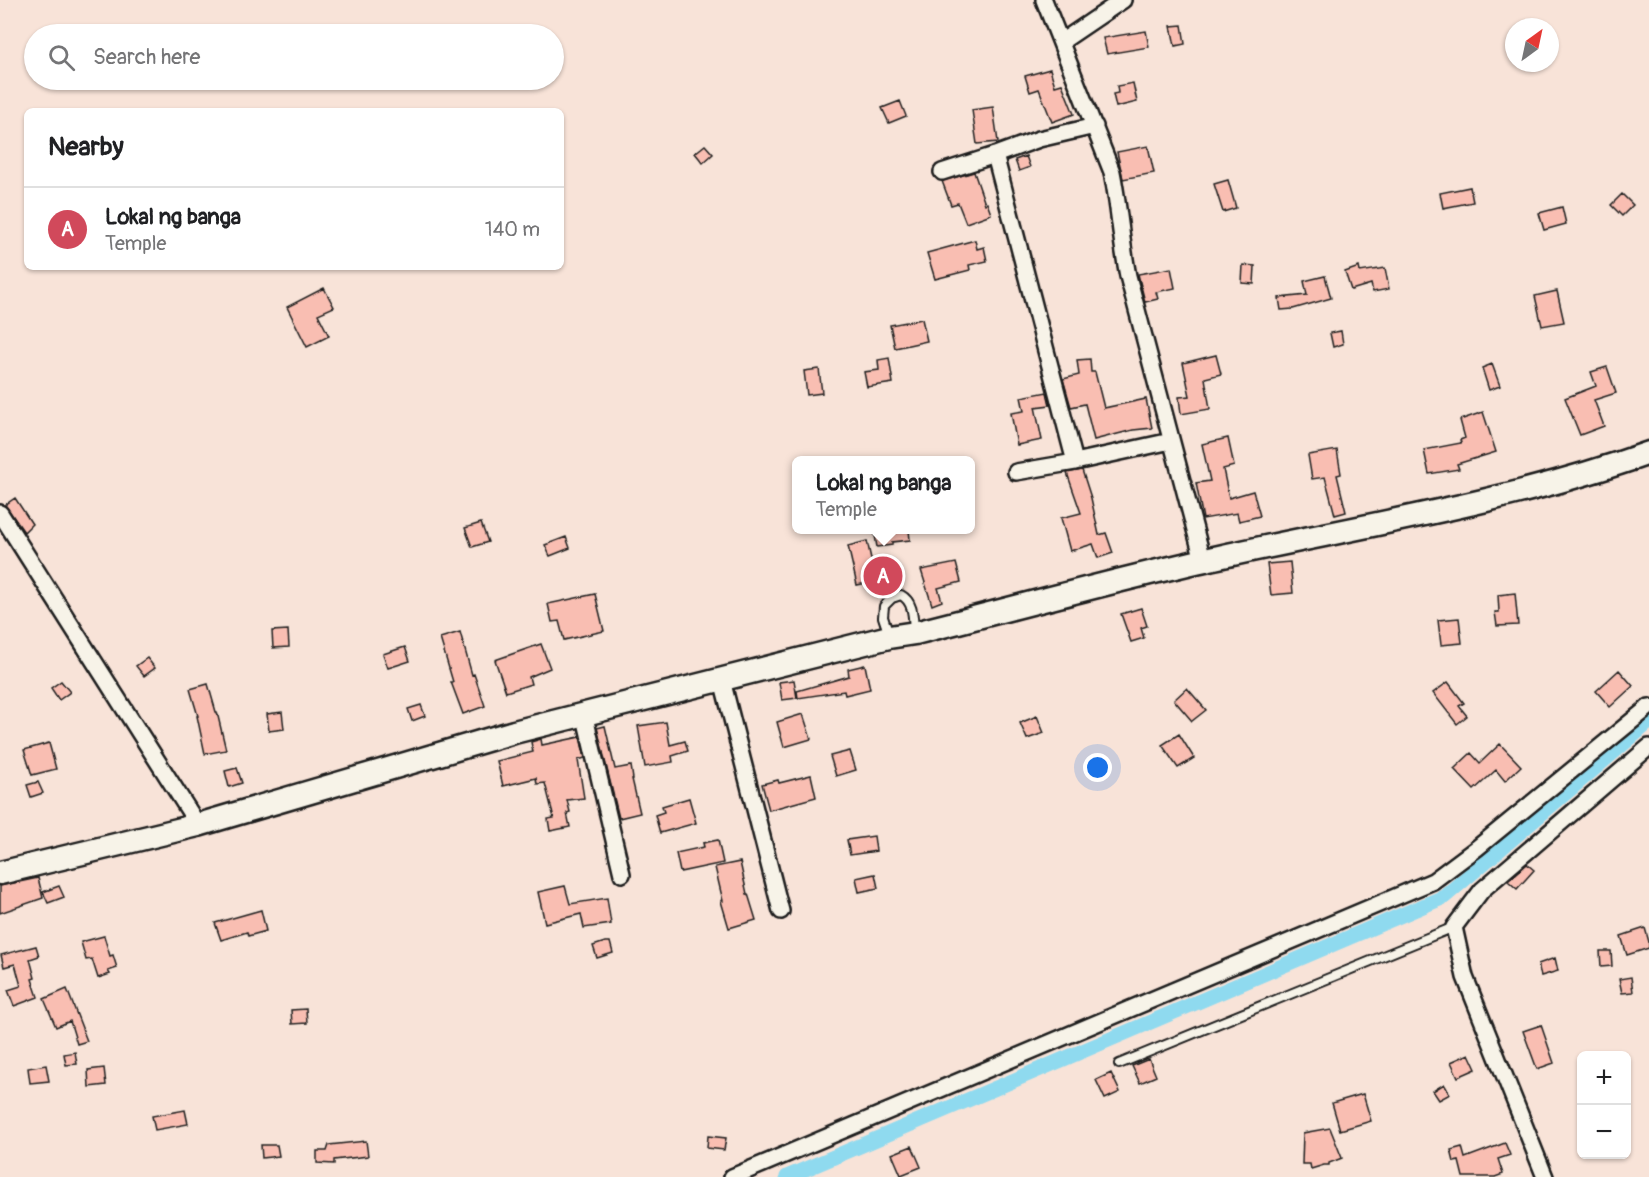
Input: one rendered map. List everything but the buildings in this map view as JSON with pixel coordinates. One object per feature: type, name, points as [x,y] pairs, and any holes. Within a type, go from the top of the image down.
[{"type":"main road","points":[[0,873],[198,825],[460,747],[584,713],[1203,560],[1428,513],[1534,488],[1649,453]]},
{"type":"street","points":[[1044,0],[1112,172],[1128,276],[1203,560]]},
{"type":"street","points":[[1061,42],[1123,0]]},
{"type":"street","points":[[942,172],[1039,139],[1095,126]]},
{"type":"street","points":[[995,155],[1075,462]]},
{"type":"street","points":[[1016,472],[1171,441]]},
{"type":"street","points":[[0,513],[198,825]]},
{"type":"street","points":[[722,680],[781,911]]},
{"type":"street","points":[[732,1177],[1433,881],[1649,707]]},
{"type":"street","points":[[584,713],[622,874]]},
{"type":"street","points":[[1545,1177],[1465,977],[1454,927],[1482,890],[1649,747]]},
{"type":"lane","points":[[889,637],[883,617],[884,606],[892,598],[901,595],[910,604],[915,633]]},
{"type":"lane","points":[[1119,1064],[1454,927]]},
{"type":"waterway","points":[[787,1177],[1444,897],[1649,722]]},
{"type":"place","name":"Lokal ng banga","points":[[883,576]]}]
